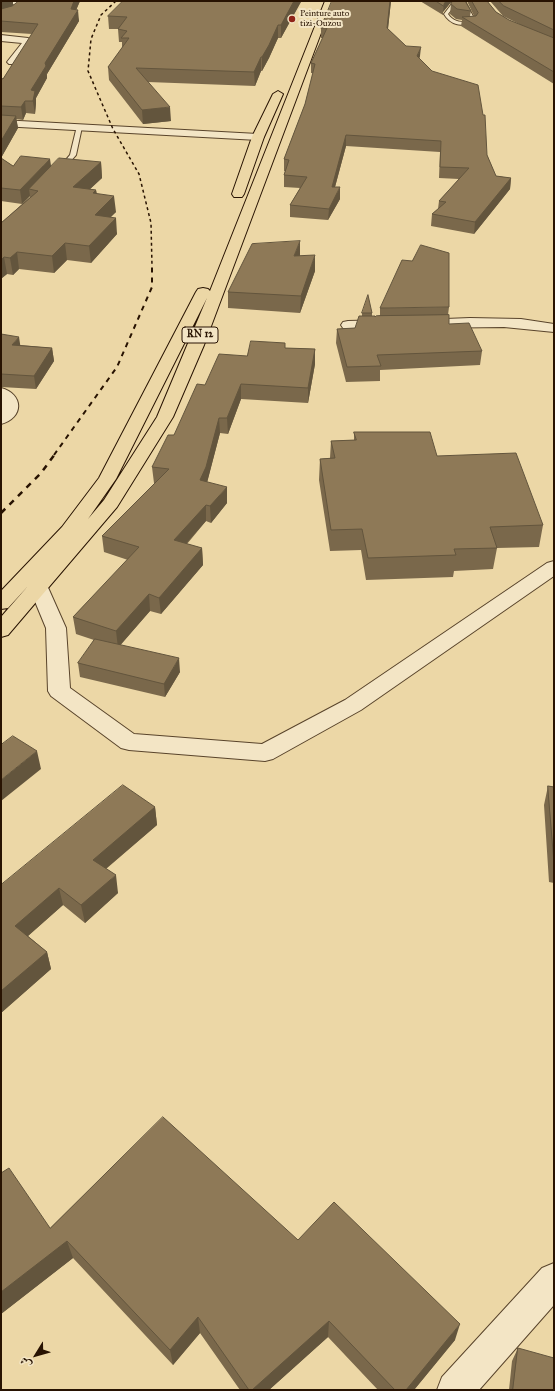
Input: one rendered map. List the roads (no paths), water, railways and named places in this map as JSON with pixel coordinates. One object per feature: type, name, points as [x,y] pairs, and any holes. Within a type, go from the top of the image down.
[{"type":"highway","points":[[235,204],[258,137],[296,55],[318,1]]},
{"type":"highway","name":"RN 12","points":[[1,630],[110,503],[165,417],[196,345],[329,1]]},
{"type":"highway","name":"RN 12","points":[[1,603],[69,531],[107,479],[203,292],[222,241]]},
{"type":"street","points":[[9,1],[26,2]]},
{"type":"street","points":[[1,16],[10,14],[26,2]]},
{"type":"street","points":[[1,38],[28,41],[12,62]]},
{"type":"street","points":[[1,122],[258,137]]},
{"type":"street","points":[[348,324],[510,323],[532,324],[554,328]]},
{"type":"street","points":[[1,393],[6,395],[11,402],[10,411],[1,419]]},
{"type":"street","points":[[39,587],[56,628],[59,691],[129,742],[265,753],[353,704],[554,567]]},
{"type":"street","points":[[455,1390],[554,1280]]},
{"type":"lane","points":[[456,1],[446,14],[449,19],[458,24],[473,23],[474,22],[463,1]]},
{"type":"lane","points":[[55,176],[73,155],[79,127]]},
{"type":"railway","points":[[116,1],[101,15],[91,39],[88,71],[113,129],[139,174],[151,223],[152,266]]},
{"type":"railway","points":[[54,455],[117,367],[152,287],[152,266]]},
{"type":"railway","points":[[1,513],[41,473],[55,454]]},
{"type":"place","name":"Peinture auto tizi-Ouzou","points":[[292,19]]}]
